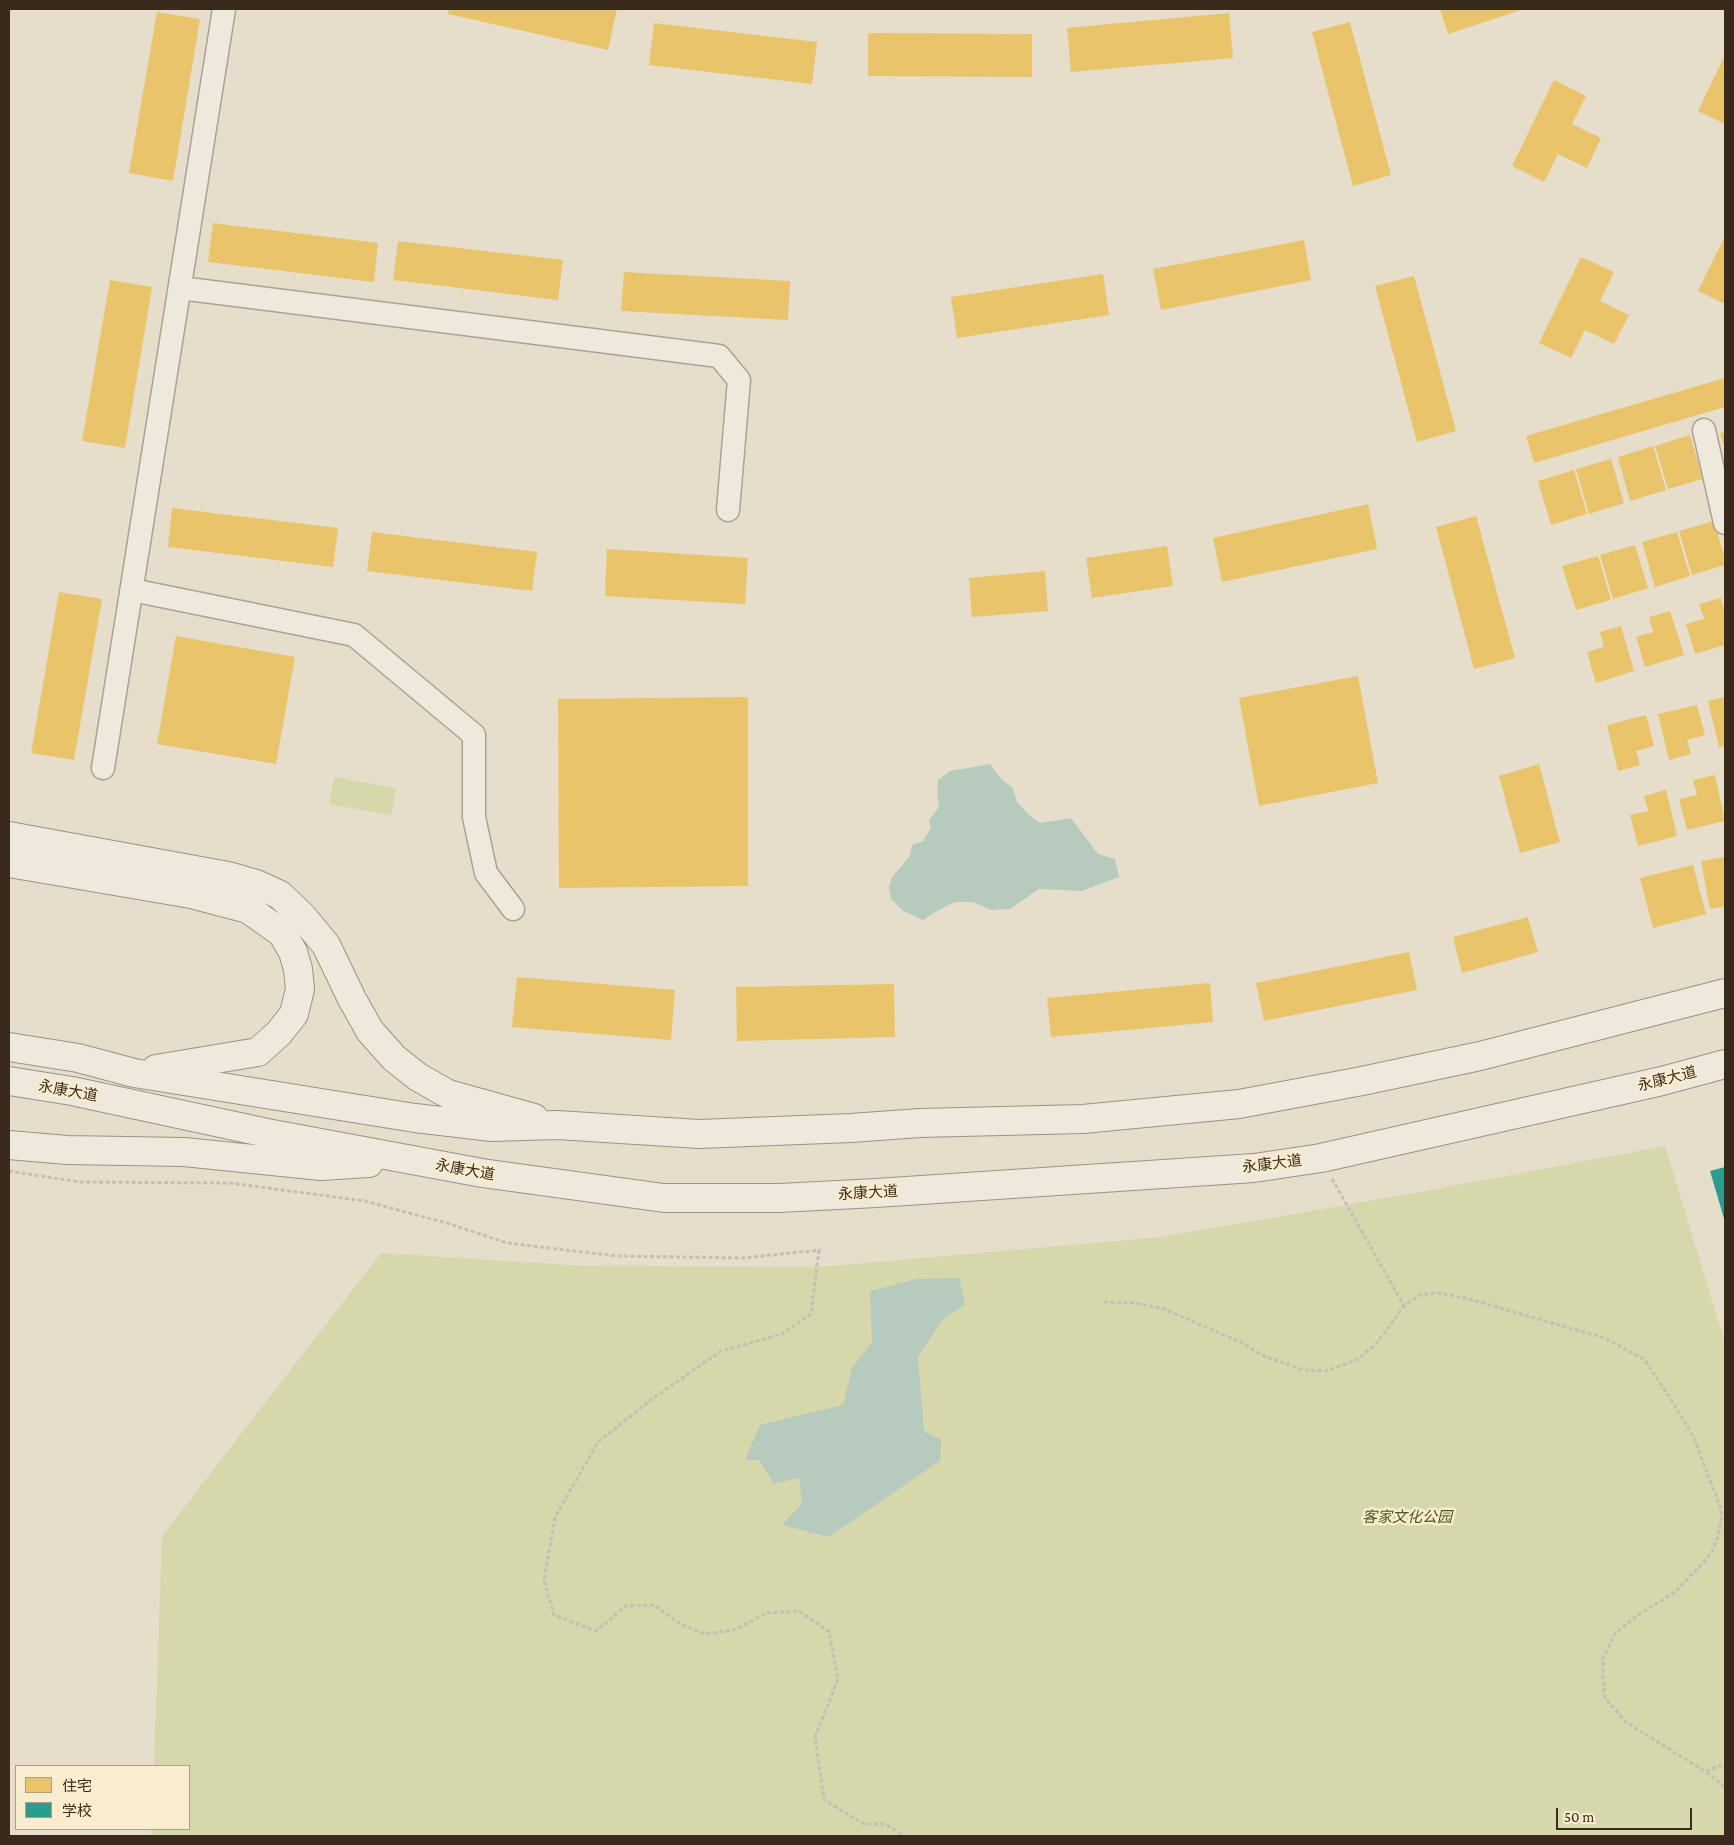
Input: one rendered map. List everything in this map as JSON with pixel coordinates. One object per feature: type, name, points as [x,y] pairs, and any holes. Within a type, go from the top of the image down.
[{"type":"main road","points":[[9,836],[228,876],[256,884],[280,895],[302,916],[326,945],[370,1031],[400,1062],[418,1077],[448,1094],[558,1125]]},
{"type":"main road","points":[[9,863],[191,894],[248,909],[282,933],[290,945],[298,969],[300,989],[294,1014],[279,1033],[258,1052],[134,1073]]},
{"type":"main road","points":[[9,1047],[78,1058],[134,1073],[415,1118],[492,1127],[558,1125],[700,1134],[851,1128],[920,1123],[1083,1119],[1238,1104],[1362,1081],[1480,1056],[1725,993]]},
{"type":"main road","name":"永康大道","points":[[9,1081],[72,1091],[267,1133],[482,1173],[664,1198],[779,1198],[1254,1168],[1321,1158],[1662,1081],[1725,1064]]},
{"type":"main road","points":[[9,1145],[67,1150],[184,1152],[321,1166],[417,1161]]},
{"type":"street","points":[[103,768],[224,9]]},
{"type":"street","points":[[180,288],[719,356],[739,380],[728,510]]},
{"type":"street","points":[[1704,430],[1725,523]]},
{"type":"street","points":[[132,590],[354,635],[474,735],[474,817],[486,873],[513,909]]},
{"type":"path","points":[[1321,1158],[1404,1306]]},
{"type":"path","points":[[9,1171],[79,1182],[230,1183],[365,1201],[450,1224],[507,1243],[618,1256],[744,1258],[819,1250],[811,1314],[782,1334],[721,1351],[652,1399],[598,1442],[555,1517],[544,1580],[554,1615],[596,1630],[626,1606],[654,1605],[680,1624],[705,1634],[734,1630],[768,1613],[799,1611],[829,1632],[838,1679],[815,1737],[824,1800],[864,1824],[885,1824],[904,1836]]},
{"type":"path","points":[[1104,1302],[1136,1303],[1164,1310],[1240,1342],[1264,1356],[1304,1370],[1324,1371],[1357,1360],[1376,1344],[1404,1306],[1420,1295],[1439,1293],[1469,1299],[1604,1338],[1644,1359],[1694,1438],[1722,1512],[1718,1536],[1712,1552],[1674,1593],[1638,1615],[1615,1633],[1603,1658],[1606,1698],[1626,1722],[1706,1772],[1725,1788]]},
{"type":"path","points":[[1706,1772],[1725,1764]]},
{"type":"green space","points":[[334,777],[396,788],[391,815],[329,804]]},
{"type":"green space","name":"客家文化公园","points":[[1665,1146],[1725,1343],[1725,1836],[151,1836],[151,1830],[190,1830],[190,1765],[154,1765],[162,1536],[381,1253],[587,1266],[820,1267],[1162,1237],[1420,1192]]},
{"type":"shaded area","points":[[990,764],[1002,780],[1013,788],[1017,802],[1030,816],[1040,823],[1071,818],[1098,854],[1115,859],[1119,877],[1082,891],[1039,889],[1010,909],[991,910],[973,902],[955,902],[923,920],[903,911],[891,899],[889,887],[892,877],[910,856],[912,845],[923,841],[931,828],[929,820],[939,807],[937,794],[938,780],[950,771]]},
{"type":"shaded area","points":[[959,1278],[965,1304],[942,1320],[918,1357],[924,1431],[941,1440],[940,1461],[828,1537],[782,1525],[802,1503],[799,1478],[774,1484],[759,1460],[745,1460],[760,1425],[843,1405],[852,1368],[872,1342],[870,1291],[916,1279]]},
{"type":"building: 住宅","points":[[449,9],[617,9],[608,50],[448,14]]},
{"type":"building: 住宅","points":[[1440,9],[1524,9],[1448,34]]},
{"type":"building: 住宅","points":[[157,12],[200,19],[173,181],[129,173]]},
{"type":"building: 住宅","points":[[1229,13],[1233,58],[1071,72],[1067,28]]},
{"type":"building: 住宅","points":[[1350,22],[1391,175],[1353,186],[1312,32]]},
{"type":"building: 住宅","points":[[654,23],[817,42],[812,84],[649,65]]},
{"type":"building: 住宅","points":[[868,33],[1032,34],[1032,77],[868,76]]},
{"type":"building: 住宅","points":[[1725,55],[1725,124],[1698,111]]},
{"type":"building: 住宅","points":[[1554,80],[1586,96],[1572,124],[1601,138],[1587,168],[1558,154],[1544,182],[1512,166]]},
{"type":"building: 住宅","points":[[213,223],[378,243],[374,282],[208,262]]},
{"type":"building: 住宅","points":[[1725,236],[1725,304],[1698,291]]},
{"type":"building: 住宅","points":[[1304,240],[1311,280],[1161,310],[1153,269]]},
{"type":"building: 住宅","points":[[398,241],[563,260],[558,300],[393,280]]},
{"type":"building: 住宅","points":[[1581,257],[1614,272],[1600,301],[1629,315],[1614,344],[1585,330],[1571,358],[1539,343]]},
{"type":"building: 住宅","points":[[624,272],[790,281],[788,320],[621,311]]},
{"type":"building: 住宅","points":[[1103,274],[1109,315],[957,338],[951,297]]},
{"type":"building: 住宅","points":[[1414,276],[1456,431],[1417,442],[1375,286]]},
{"type":"building: 住宅","points":[[110,280],[152,287],[125,448],[82,441]]},
{"type":"building: 住宅","points":[[1725,378],[1725,407],[1534,463],[1526,436]]},
{"type":"building: 住宅","points":[[1725,432],[1725,449],[1720,433]]},
{"type":"building: 住宅","points":[[1690,435],[1703,479],[1668,489],[1655,446]]},
{"type":"building: 住宅","points":[[1653,446],[1666,490],[1630,501],[1618,457]]},
{"type":"building: 住宅","points":[[1611,459],[1624,503],[1589,514],[1576,469]]},
{"type":"building: 住宅","points":[[1574,470],[1587,514],[1551,525],[1538,481]]},
{"type":"building: 住宅","points":[[1368,504],[1377,549],[1222,582],[1213,538]]},
{"type":"building: 住宅","points":[[172,508],[338,528],[333,567],[168,547]]},
{"type":"building: 住宅","points":[[1476,516],[1515,658],[1474,669],[1436,527]]},
{"type":"building: 住宅","points":[[1714,521],[1725,558],[1725,565],[1692,575],[1679,531]]},
{"type":"building: 住宅","points":[[372,532],[537,552],[532,591],[367,571]]},
{"type":"building: 住宅","points":[[1677,532],[1690,576],[1655,587],[1642,542]]},
{"type":"building: 住宅","points":[[1635,545],[1648,588],[1613,599],[1600,555]]},
{"type":"building: 住宅","points":[[1167,546],[1173,586],[1092,598],[1086,558]]},
{"type":"building: 住宅","points":[[607,549],[748,558],[745,604],[605,596]]},
{"type":"building: 住宅","points":[[1598,556],[1611,600],[1576,610],[1562,566]]},
{"type":"building: 住宅","points":[[1045,571],[1048,611],[972,617],[969,578]]},
{"type":"building: 住宅","points":[[59,592],[102,599],[74,760],[31,753]]},
{"type":"building: 住宅","points":[[1721,598],[1725,613],[1725,645],[1695,654],[1686,624],[1704,619],[1699,604]]},
{"type":"building: 住宅","points":[[1670,611],[1684,655],[1645,667],[1636,637],[1653,632],[1649,617]]},
{"type":"building: 住宅","points":[[1621,626],[1634,671],[1596,683],[1587,652],[1604,647],[1600,632]]},
{"type":"building: 住宅","points":[[176,636],[295,657],[276,764],[157,744]]},
{"type":"building: 住宅","points":[[1358,676],[1378,783],[1259,806],[1239,698]]},
{"type":"building: 住宅","points":[[748,697],[748,886],[559,888],[558,699]]},
{"type":"building: 住宅","points":[[1725,697],[1725,745],[1719,747],[1708,701]]},
{"type":"building: 住宅","points":[[1697,705],[1705,735],[1687,740],[1691,754],[1669,760],[1658,714]]},
{"type":"building: 住宅","points":[[1646,715],[1654,746],[1636,751],[1640,765],[1618,771],[1607,725]]},
{"type":"building: 住宅","points":[[1539,764],[1560,842],[1520,853],[1499,776]]},
{"type":"building: 住宅","points":[[1715,775],[1725,821],[1687,830],[1679,799],[1697,795],[1693,780]]},
{"type":"building: 住宅","points":[[1666,790],[1677,836],[1638,846],[1630,815],[1648,811],[1644,796]]},
{"type":"building: 住宅","points":[[1725,857],[1725,906],[1710,909],[1701,861]]},
{"type":"building: 住宅","points":[[1693,865],[1706,914],[1653,928],[1640,878]]},
{"type":"building: 住宅","points":[[1528,917],[1538,952],[1462,973],[1453,937]]},
{"type":"building: 住宅","points":[[1409,952],[1417,990],[1264,1021],[1256,983]]},
{"type":"building: 住宅","points":[[517,977],[675,990],[671,1040],[512,1027]]},
{"type":"building: 住宅","points":[[1210,983],[1213,1022],[1051,1037],[1047,998]]},
{"type":"building: 住宅","points":[[894,984],[895,1037],[737,1041],[736,987]]},
{"type":"building: 学校","points":[[1725,1167],[1725,1222],[1710,1171]]}]
